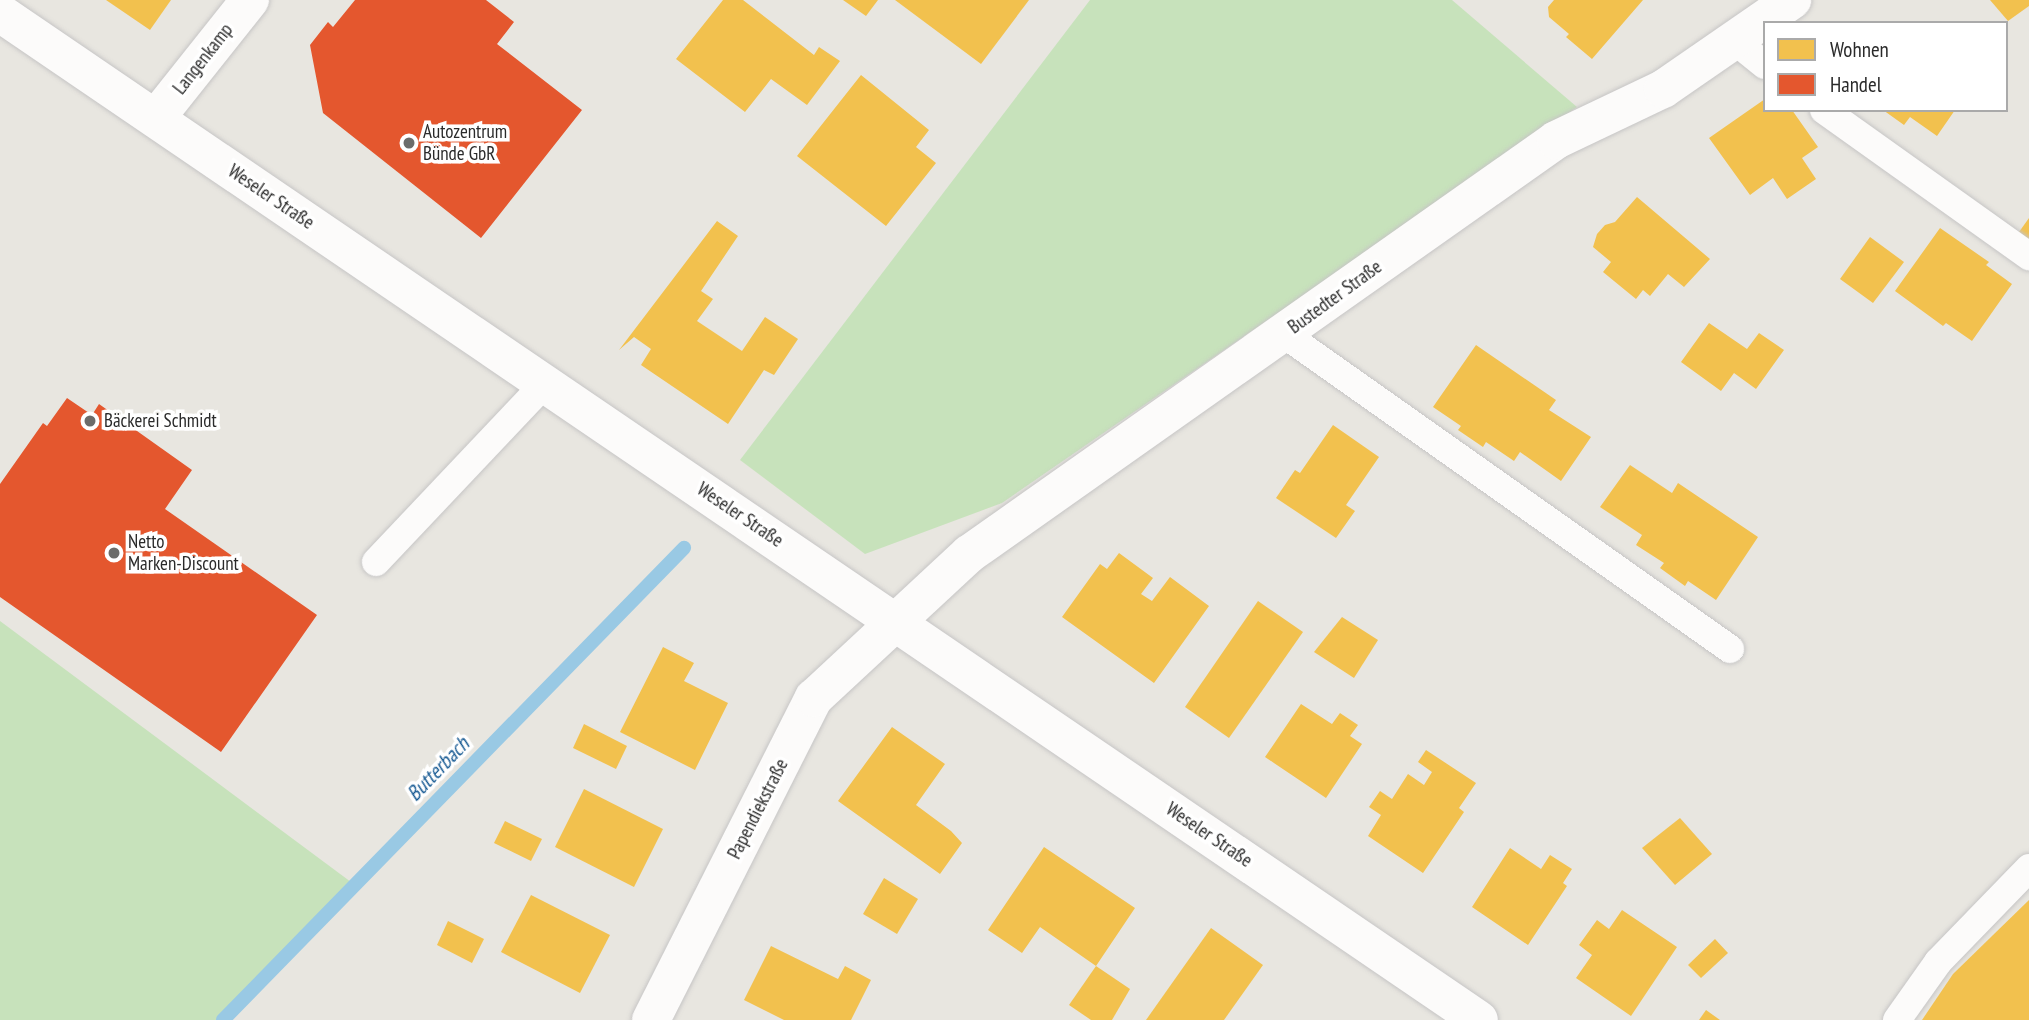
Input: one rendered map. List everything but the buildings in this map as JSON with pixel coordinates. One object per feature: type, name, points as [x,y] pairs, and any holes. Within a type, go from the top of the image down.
[{"type":"street","name":"Langenkamp","points":[[156,118],[250,0]]},
{"type":"street","name":"Bustedter Straße","points":[[896,621],[969,554],[1556,140],[1663,89],[1792,0]]},
{"type":"street","name":"Weseler Straße","points":[[0,13],[1479,1020]]},
{"type":"street","name":"Papendiekstraße","points":[[651,1020],[814,698],[896,621]]},
{"type":"lane","points":[[1735,41],[1763,63]]},
{"type":"lane","points":[[1827,112],[2029,256]]},
{"type":"lane","points":[[1284,334],[1730,649]]},
{"type":"lane","points":[[376,562],[545,383]]},
{"type":"lane","points":[[1898,1020],[1937,962],[2029,868]]},
{"type":"green space","points":[[1090,0],[1452,0],[1577,107],[1002,503],[865,554],[740,460]]},
{"type":"green space","points":[[0,621],[355,885],[221,1020],[0,1020]]},
{"type":"waterway","name":"Butterbach","points":[[223,1020],[684,548]]},
{"type":"place","name":"Autozentrum Bünde GbR","points":[[409,143]]},
{"type":"place","name":"Bäckerei Schmidt","points":[[90,421]]},
{"type":"place","name":"Netto Marken-Discount","points":[[114,553]]}]
